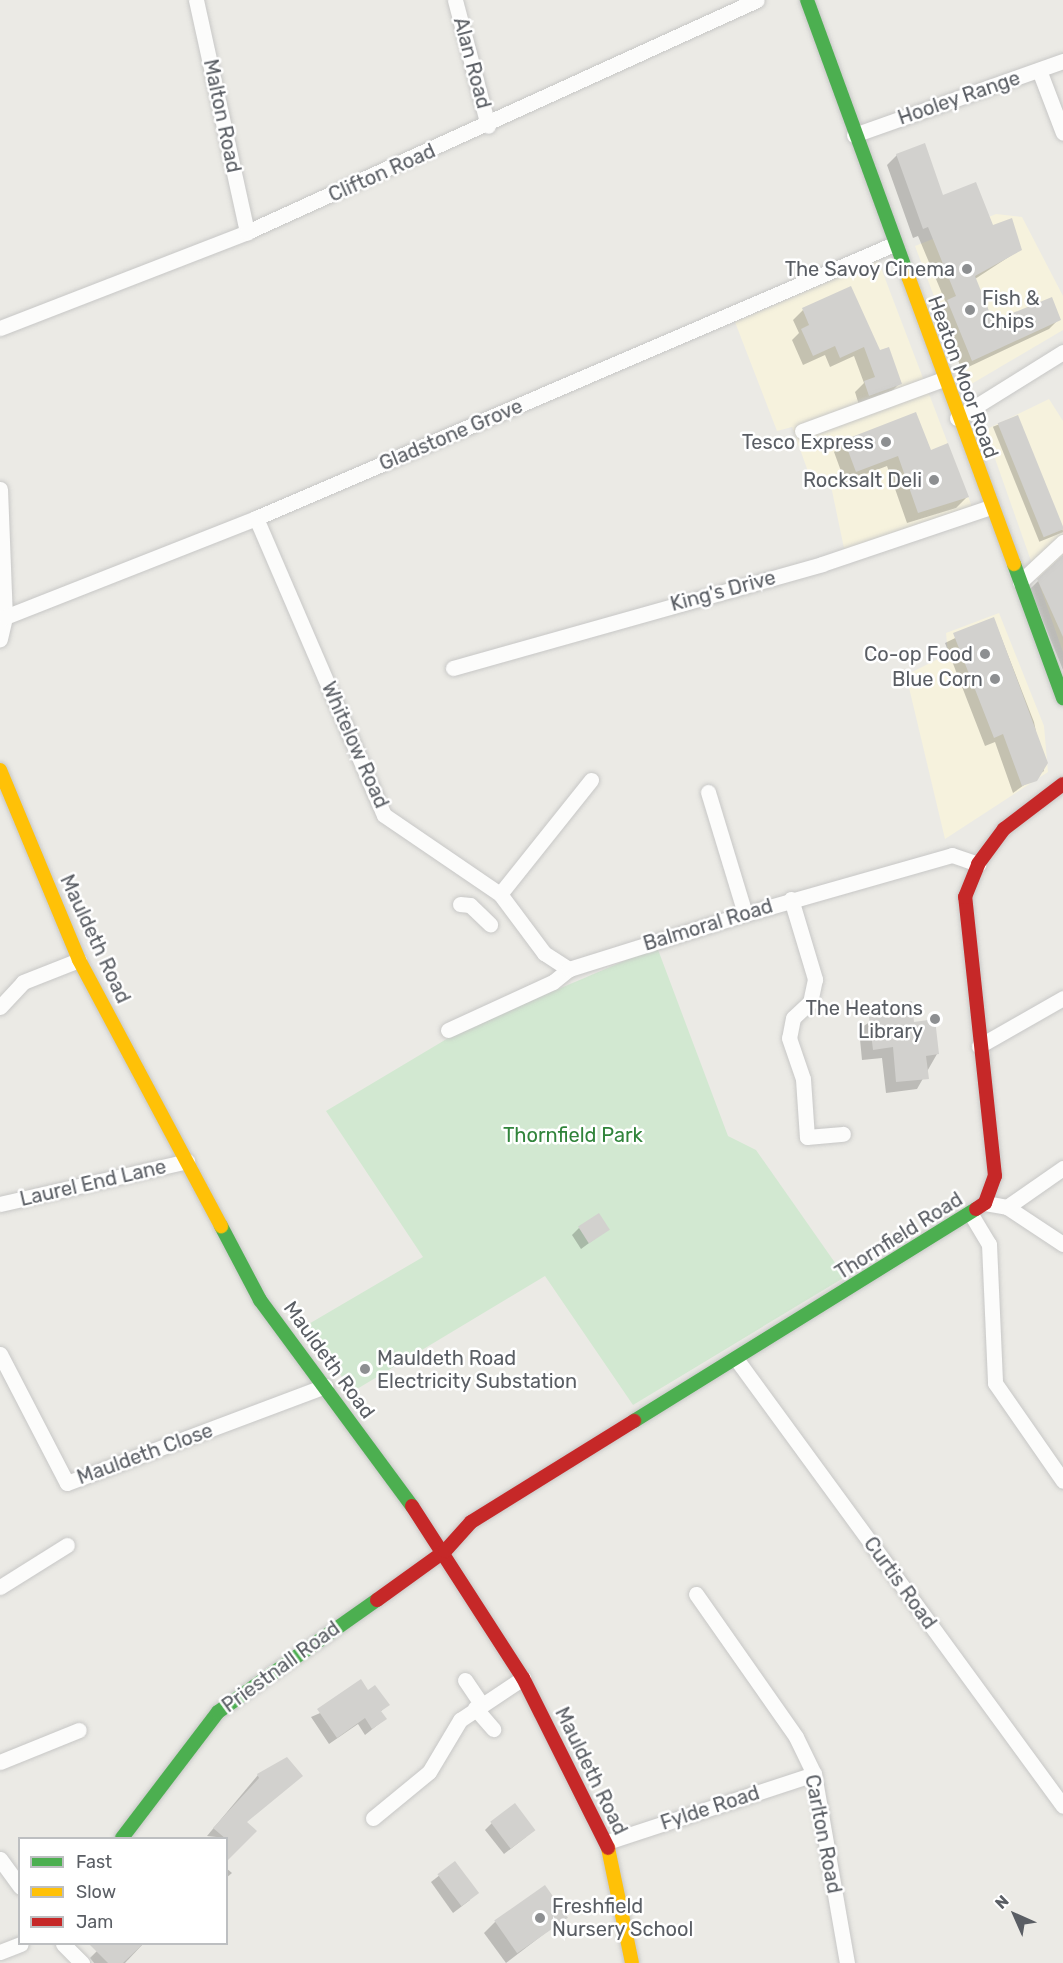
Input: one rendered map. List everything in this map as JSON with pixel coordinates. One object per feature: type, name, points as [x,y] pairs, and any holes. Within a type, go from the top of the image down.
[{"type":"street","name":"Malton Road","points":[[196,0],[247,232]]},
{"type":"street","name":"Alan Road","points":[[455,0],[488,126]]},
{"type":"street","name":"Clifton Road","points":[[0,328],[247,232],[488,126],[757,0]]},
{"type":"street","name":"Heaton Moor Road","points":[[807,0],[957,418],[1063,698]]},
{"type":"street","name":"Hooley Range","points":[[854,135],[1063,61]]},
{"type":"street","points":[[1039,70],[1063,133]]},
{"type":"street","name":"Gladstone Grove","points":[[5,617],[256,518],[894,244]]},
{"type":"street","points":[[957,418],[1063,352]]},
{"type":"street","name":"Heaton Moor Road","points":[[802,431],[943,378]]},
{"type":"street","points":[[0,489],[5,617],[0,639]]},
{"type":"street","name":"King's Drive","points":[[453,668],[822,564],[990,507]]},
{"type":"street","name":"Whitelow Road","points":[[256,518],[384,815],[496,891],[544,953],[569,969]]},
{"type":"street","points":[[1020,582],[1063,542]]},
{"type":"street","name":"Mauldeth Road","points":[[0,770],[79,960],[260,1300],[445,1551],[523,1678],[607,1842],[632,1963]]},
{"type":"street","points":[[490,924],[468,907],[496,891],[591,780]]},
{"type":"street","name":"Thornfield Road","points":[[445,1551],[471,1522],[972,1216],[985,1203],[995,1176],[979,1046],[965,897],[978,864],[1004,829],[1063,784]]},
{"type":"street","points":[[708,792],[745,914]]},
{"type":"street","name":"Balmoral Road","points":[[448,1030],[553,982],[569,969],[791,899],[952,855],[978,864]]},
{"type":"street","points":[[791,899],[815,979],[810,1002],[793,1018],[789,1038],[803,1079],[807,1137],[843,1134]]},
{"type":"street","points":[[0,1007],[23,982],[79,960]]},
{"type":"street","points":[[979,1046],[1063,998]]},
{"type":"street","name":"Laurel End Lane","points":[[0,1204],[187,1161]]},
{"type":"street","points":[[1006,1207],[1063,1168]]},
{"type":"street","points":[[985,1203],[1006,1207],[1063,1244]]},
{"type":"street","points":[[972,1216],[989,1244],[995,1383],[1063,1481]]},
{"type":"street","name":"Mauldeth Close","points":[[0,1354],[67,1483],[325,1386]]},
{"type":"street","name":"Curtis Road","points":[[737,1360],[1063,1806]]},
{"type":"street","points":[[0,1587],[67,1545]]},
{"type":"street","name":"Priestnall Road","points":[[124,1837],[218,1712],[445,1551]]},
{"type":"street","name":"Carlton Road","points":[[696,1594],[796,1737],[814,1774],[847,1963]]},
{"type":"street","points":[[373,1818],[429,1772],[460,1720],[523,1678]]},
{"type":"street","points":[[465,1680],[493,1729]]},
{"type":"street","points":[[0,1762],[79,1730]]},
{"type":"street","name":"Fylde Road","points":[[607,1842],[814,1774]]},
{"type":"street","points":[[0,1858],[18,1884]]},
{"type":"street","points":[[0,1952],[18,1945]]},
{"type":"street","points":[[64,1945],[82,1963]]},
{"type":"shaded area","points":[[996,214],[1022,217],[1063,296],[1063,330],[968,386],[915,246]]},
{"type":"shaded area","points":[[878,260],[974,512],[845,553],[831,486],[814,488],[792,427],[777,431],[735,322]]},
{"type":"shaded area","points":[[1049,399],[1063,421],[1063,652],[985,430]]},
{"type":"shaded area","points":[[999,613],[1044,726],[1048,772],[945,839],[906,675],[948,654],[946,633]]},
{"type":"green space","name":"Thornfield Park","points":[[657,947],[728,1136],[756,1150],[845,1277],[633,1405],[545,1276],[352,1392],[307,1325],[423,1257],[326,1111],[460,1031]]},
{"type":"building","points":[[925,143],[943,195],[976,182],[993,225],[1012,218],[1022,250],[975,276],[993,321],[1052,297],[1061,320],[972,361],[947,300],[956,296],[928,227],[923,229],[896,154]]},
{"type":"building","points":[[851,286],[880,350],[889,347],[902,384],[869,396],[864,381],[875,377],[864,347],[840,358],[835,346],[813,356],[801,329],[809,325],[802,308]]},
{"type":"building","points":[[916,412],[931,450],[948,443],[969,497],[918,513],[898,456],[856,472],[844,440]]},
{"type":"building","points":[[1018,415],[1063,526],[1063,529],[1044,537],[998,423]]},
{"type":"building","points":[[1063,555],[1063,637],[1037,579]]},
{"type":"building","points":[[994,617],[1048,763],[1037,781],[1022,786],[1003,734],[994,738],[953,633]]},
{"type":"building","points":[[912,1001],[914,1022],[935,1019],[939,1054],[926,1056],[929,1079],[896,1082],[893,1047],[873,1050],[869,1017],[898,1013],[897,1003]]},
{"type":"building","points":[[599,1213],[610,1230],[589,1243],[578,1227]]},
{"type":"building","points":[[361,1679],[368,1690],[375,1685],[390,1705],[381,1711],[387,1719],[372,1729],[365,1718],[337,1738],[317,1709]]},
{"type":"building","points":[[287,1757],[303,1776],[247,1822],[257,1831],[228,1860],[228,1837],[224,1837],[213,1828],[259,1778],[257,1774]]},
{"type":"building","points":[[515,1803],[535,1830],[511,1849],[490,1822]]},
{"type":"building","points":[[455,1861],[479,1893],[462,1906],[437,1874]]},
{"type":"building","points":[[545,1885],[568,1918],[517,1953],[494,1921]]},
{"type":"building","points":[[90,1945],[142,1945],[123,1963],[108,1963]]},
{"type":"traffic: fast","points":[[807,0],[908,276]]},
{"type":"traffic: fast","points":[[1014,564],[1063,698]]},
{"type":"traffic: fast","points":[[634,1421],[976,1209]]},
{"type":"traffic: fast","points":[[221,1226],[260,1300],[412,1506]]},
{"type":"traffic: fast","points":[[123,1837],[218,1712],[377,1600]]},
{"type":"traffic: slow","points":[[908,276],[1014,564]]},
{"type":"traffic: slow","points":[[0,770],[79,960],[221,1226]]},
{"type":"traffic: slow","points":[[608,1848],[632,1963]]},
{"type":"traffic: jam","points":[[976,1209],[985,1203],[995,1176],[965,897],[978,864],[1004,829],[1063,784]]},
{"type":"traffic: jam","points":[[377,1600],[445,1551],[471,1522],[634,1421]]},
{"type":"traffic: jam","points":[[412,1506],[523,1678],[608,1848]]},
{"type":"place","name":"The Savoy Cinema","points":[[967,269]]},
{"type":"place","name":"Fish & Chips","points":[[970,310]]},
{"type":"place","name":"Tesco Express","points":[[886,442]]},
{"type":"place","name":"Rocksalt Deli","points":[[934,480]]},
{"type":"place","name":"Co-op Food","points":[[985,654]]},
{"type":"place","name":"Blue Corn","points":[[995,679]]},
{"type":"place","name":"The Heatons Library","points":[[935,1019]]},
{"type":"place","name":"Mauldeth Road Electricity Substation","points":[[365,1369]]},
{"type":"place","name":"Freshfield Nursery School","points":[[540,1918]]}]
